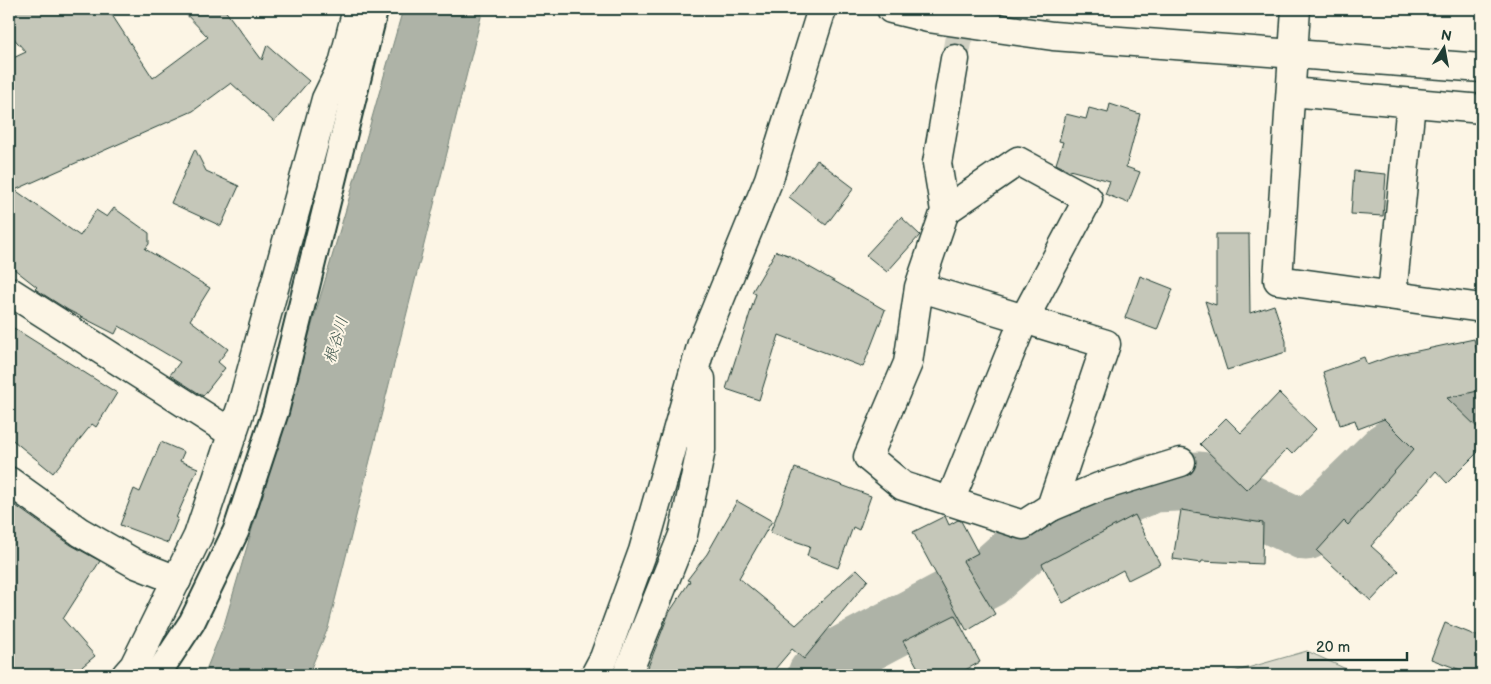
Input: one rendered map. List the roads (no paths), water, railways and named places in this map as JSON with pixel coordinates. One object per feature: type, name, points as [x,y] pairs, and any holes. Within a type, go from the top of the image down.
[{"type":"street","points":[[126,675],[134,666],[198,536],[242,405],[326,99],[343,64],[357,9]]},
{"type":"street","points":[[157,675],[192,622],[236,531],[273,419],[375,9]]},
{"type":"street","points":[[595,675],[604,658],[642,551],[702,343],[769,179],[822,9]]},
{"type":"street","points":[[891,9],[928,18],[1053,36],[1482,68]]},
{"type":"street","points":[[1296,9],[1278,280],[1482,308]]},
{"type":"street","points":[[955,59],[937,163],[945,211],[919,287],[908,363],[868,456],[903,486],[1023,525],[1051,507],[1098,487],[1182,462]]},
{"type":"street","points":[[1291,92],[1482,109]]},
{"type":"street","points":[[1392,296],[1411,103]]},
{"type":"street","points":[[945,211],[1018,161],[1088,200],[1024,319],[950,501]]},
{"type":"street","points":[[919,287],[1106,344],[1051,507]]},
{"type":"street","points":[[9,291],[233,434]]},
{"type":"street","points":[[626,675],[683,535],[701,450],[702,343]]},
{"type":"street","points":[[9,481],[80,532],[136,564],[177,580]]},
{"type":"water","name":"根谷川","points":[[403,9],[483,9],[328,628],[308,675],[204,675],[224,625]]},
{"type":"waterway","points":[[817,675],[834,660],[987,579],[1026,544],[1083,511],[1154,483],[1200,481],[1306,531],[1388,451],[1439,417],[1482,404]]},
{"type":"tunnel","points":[[955,59],[964,9]]}]
